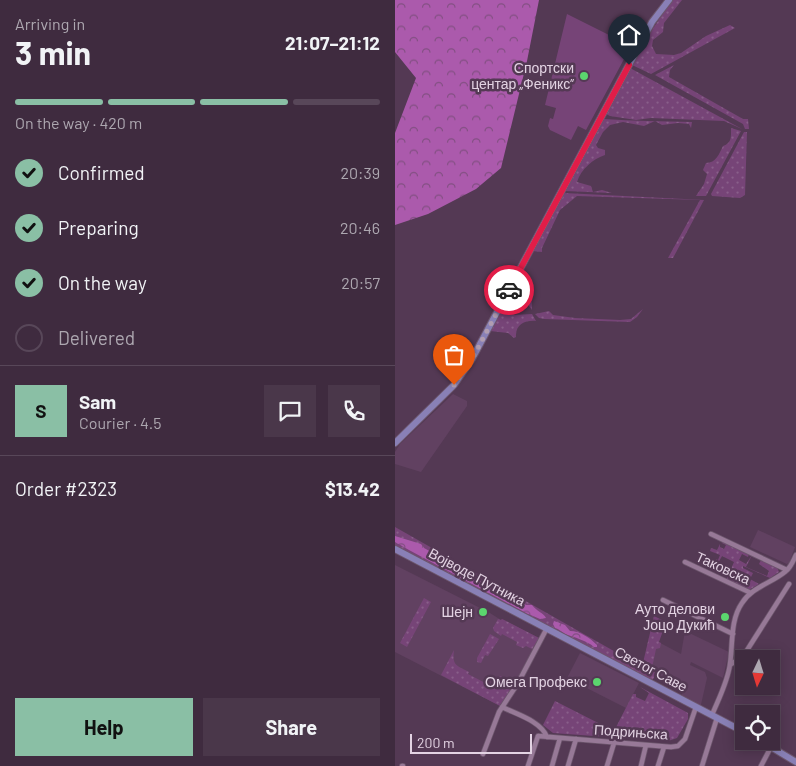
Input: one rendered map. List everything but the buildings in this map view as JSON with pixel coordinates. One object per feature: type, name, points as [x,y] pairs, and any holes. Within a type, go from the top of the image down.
[{"type":"main road","points":[[395,443],[454,385],[468,365],[638,48],[653,22],[669,0]]},
{"type":"main road","name":"Војводе Путника","points":[[395,549],[547,628]]},
{"type":"main road","name":"Светог Саве","points":[[547,628],[735,727]]},
{"type":"main road","points":[[775,750],[793,763]]},
{"type":"street","points":[[711,534],[787,570]]},
{"type":"street","points":[[702,766],[730,665],[733,634],[739,607],[751,593],[787,570],[796,555]]},
{"type":"street","name":"Таковска","points":[[685,562],[751,593]]},
{"type":"street","points":[[730,665],[744,655],[789,584]]},
{"type":"street","points":[[663,600],[733,634]]},
{"type":"street","points":[[483,754],[502,707],[518,683],[547,628]]},
{"type":"street","points":[[502,707],[537,724],[547,736]]},
{"type":"street","name":"Подрињска","points":[[528,766],[538,736],[671,747],[683,742],[697,707]]},
{"type":"street","points":[[552,766],[560,738]]},
{"type":"street","points":[[568,766],[576,739]]},
{"type":"street","points":[[607,766],[614,743]]},
{"type":"street","points":[[641,766],[646,745]]},
{"type":"street","points":[[658,766],[664,746]]},
{"type":"street","points":[[761,766],[769,750]]},
{"type":"shaded area","points":[[672,0],[682,0],[664,23],[663,32],[653,40],[652,46],[656,54],[674,55],[681,53],[706,36],[730,25],[735,28],[651,74],[632,65]]},
{"type":"shaded area","name":"Спортски центар „Феникс”","points":[[567,14],[631,46],[586,130],[578,126],[571,140],[550,130],[548,126],[550,118],[553,119],[556,108],[545,105]]},
{"type":"shaded area","points":[[674,65],[670,70],[669,77],[743,119],[748,119],[749,129],[745,129],[743,124],[655,75]]},
{"type":"shaded area","points":[[630,68],[742,129],[724,121],[651,118],[636,120],[606,114]]},
{"type":"shaded area","points":[[604,119],[655,121],[644,126],[623,122],[610,125],[603,132],[596,145],[598,148],[605,150],[605,155],[588,165],[581,173],[577,182],[591,186],[593,192],[602,190],[612,193],[565,191]]},
{"type":"shaded area","points":[[655,121],[692,122],[691,128],[689,124],[662,125]]},
{"type":"shaded area","points":[[731,128],[741,131],[706,196],[696,196],[704,184],[707,174],[703,170],[706,163],[715,160],[723,146],[729,141]]},
{"type":"shaded area","points":[[744,132],[747,132],[745,195],[740,198],[712,196],[711,194]]},
{"type":"shaded area","points":[[564,193],[704,200],[673,258],[668,258],[700,200],[577,196],[560,210],[542,248],[542,252],[532,251]]},
{"type":"shaded area","points":[[514,284],[524,288],[529,293],[532,310],[524,299],[524,293],[519,291],[507,307],[514,315],[532,314],[536,321],[529,321],[519,326],[514,338],[508,333],[490,331]]},
{"type":"shaded area","points":[[643,309],[630,322],[544,319],[539,318],[535,314],[549,311],[553,315],[575,318],[620,320],[631,319]]},
{"type":"shaded area","points":[[453,394],[467,401],[467,406],[421,472],[395,464],[395,452],[400,444]]},
{"type":"shaded area","points":[[395,527],[642,667],[654,616],[666,622],[659,642],[661,643],[660,648],[656,649],[652,668],[655,669],[654,678],[650,682],[395,546]]},
{"type":"shaded area","points":[[758,530],[795,547],[789,563],[787,564],[750,547]]},
{"type":"shaded area","points":[[722,541],[749,554],[748,557],[742,554],[739,560],[746,564],[752,555],[746,567],[767,576],[769,571],[759,564],[761,560],[777,567],[779,572],[770,578],[743,566],[743,568],[753,573],[750,579],[759,584],[749,590],[726,580],[734,562],[722,556],[717,565],[712,566],[720,555],[710,551],[711,548],[717,550],[720,544],[720,547],[724,549],[726,545]]},
{"type":"shaded area","points":[[395,565],[539,638],[516,683],[500,706],[395,652]]},
{"type":"shaded area","points":[[424,598],[431,602],[407,647],[400,643]]},
{"type":"shaded area","points":[[498,619],[502,619],[539,638],[531,651],[532,649],[516,645],[517,642],[494,631],[493,628]]},
{"type":"shaded area","points":[[685,631],[729,652],[723,678],[691,662],[690,665],[705,672],[707,678],[700,709],[680,698],[684,690],[643,667],[649,637],[681,654]]},
{"type":"shaded area","points":[[490,634],[499,639],[488,656],[485,655],[481,663],[477,662],[477,658]]},
{"type":"shaded area","points":[[454,650],[454,662],[469,672],[468,674],[491,686],[500,676],[516,683],[500,706],[441,675]]},
{"type":"shaded area","points":[[580,653],[639,683],[626,708],[567,678]]},
{"type":"shaded area","points":[[640,687],[688,713],[688,719],[677,738],[668,741],[611,737],[633,694],[636,694],[636,697],[645,701],[649,693]]},
{"type":"shaded area","points":[[555,701],[610,729],[608,737],[553,733],[543,725]]},
{"type":"green space","points":[[395,0],[539,0],[527,61],[501,168],[476,189],[428,214],[395,225],[395,133],[416,78],[395,52]]},
{"type":"green space","points":[[395,536],[421,544],[424,548],[481,581],[502,590],[526,605],[532,605],[546,618],[540,619],[526,613],[409,550],[395,542]]},
{"type":"green space","points":[[554,621],[565,625],[570,631],[585,635],[597,647],[555,628]]},
{"type":"way so far","points":[[454,385],[472,359],[509,290]]},
{"type":"place","name":"Спортски центар „Феникс”","points":[[584,76]]},
{"type":"place","name":"Шејн","points":[[483,612]]},
{"type":"place","name":"Ауто делови Јоцо Дукић","points":[[725,617]]},
{"type":"place","name":"Омега Профекс","points":[[597,682]]},
{"type":"route","points":[[509,290],[629,65]]}]
